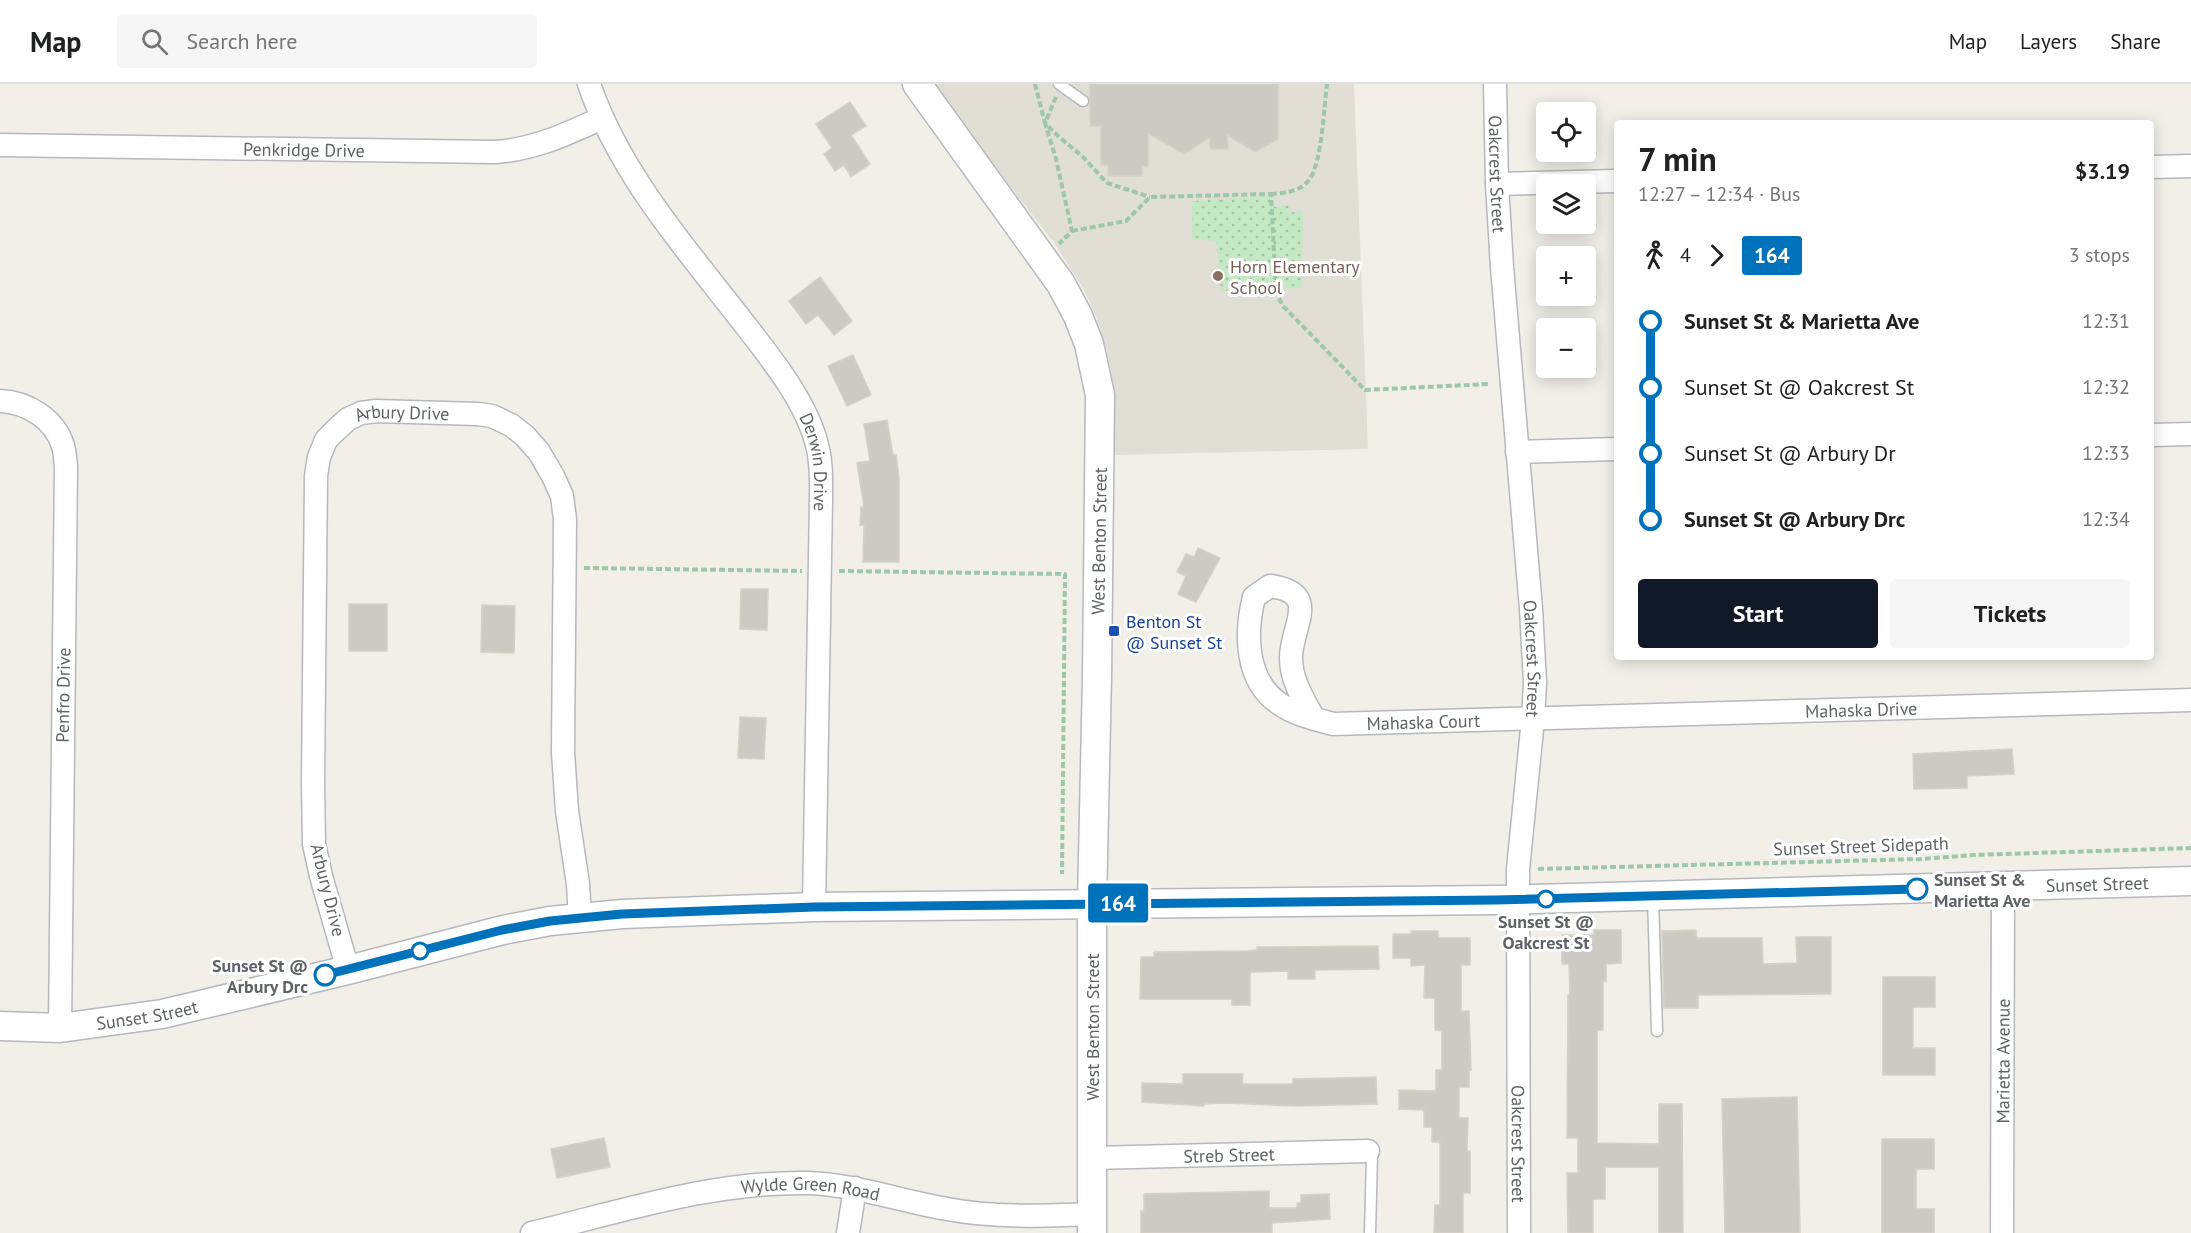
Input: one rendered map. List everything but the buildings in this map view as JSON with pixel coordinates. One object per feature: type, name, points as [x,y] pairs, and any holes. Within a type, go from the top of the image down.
[{"type":"street","name":"Derwin Drive","points":[[589,84],[602,118],[659,213],[775,363],[808,420],[817,446],[821,472],[821,500],[814,907]]},
{"type":"street","name":"West Benton Street","points":[[917,84],[1061,284],[1078,316],[1095,369],[1100,395],[1092,903],[1092,1224]]},
{"type":"street","name":"Oakcrest Street","points":[[1496,84],[1497,184],[1534,646],[1533,719],[1519,850],[1517,900],[1519,1233]]},
{"type":"street","name":"Penkridge Drive","points":[[0,145],[517,151],[538,145],[602,118]]},
{"type":"street","points":[[2154,167],[2191,166]]},
{"type":"street","points":[[1497,184],[1614,181]]},
{"type":"street","name":"Penfro Drive","points":[[0,401],[12,401],[44,418],[56,431],[64,447],[66,466],[60,1028]]},
{"type":"street","name":"Arbury Drive","points":[[348,970],[314,844],[315,521],[319,457],[327,440],[337,429],[348,419],[361,413],[376,411],[492,416],[511,424],[525,436],[539,452],[554,476],[562,496],[565,519],[563,752],[567,811],[578,884],[580,918]]},
{"type":"street","points":[[2154,435],[2191,434]]},
{"type":"street","points":[[1517,452],[1614,449]]},
{"type":"street","name":"Mahaska Court","points":[[1314,719],[1301,696],[1293,675],[1291,657],[1294,638],[1301,620],[1300,604],[1294,593],[1285,588],[1270,586],[1254,597],[1249,626],[1251,660],[1264,688],[1278,703],[1294,712],[1314,719],[1333,724],[1533,719]]},
{"type":"street","name":"Mahaska Drive","points":[[1533,719],[2191,700]]},
{"type":"street","name":"Sunset Street","points":[[0,1026],[60,1028],[162,1014],[348,970],[502,930],[580,918],[633,913],[814,907],[1517,900],[2191,881]]},
{"type":"street","name":"Marietta Avenue","points":[[2002,1233],[2003,887]]},
{"type":"street","name":"Streb Street","points":[[1093,1158],[1368,1151]]},
{"type":"street","name":"Wylde Green Road","points":[[532,1233],[725,1187],[808,1183],[855,1188],[971,1213],[1016,1215],[1092,1224]]},
{"type":"street","points":[[848,1233],[855,1188]]},
{"type":"lane","points":[[1060,85],[1083,100]]},
{"type":"lane","points":[[1653,896],[1657,1031]]},
{"type":"lane","points":[[1368,1151],[1372,1155],[1370,1233]]},
{"type":"path","points":[[1035,84],[1056,159],[1072,231]]},
{"type":"path","points":[[1045,123],[1082,156],[1107,183],[1150,196],[1271,194],[1296,190],[1308,182],[1316,168],[1327,84]]},
{"type":"path","points":[[1045,123],[1060,85]]},
{"type":"path","points":[[1271,194],[1276,293],[1283,306],[1365,390],[1489,384]]},
{"type":"path","points":[[1059,244],[1072,231],[1126,221],[1150,196]]},
{"type":"path","points":[[580,568],[808,571]]},
{"type":"path","points":[[835,571],[1065,574],[1062,874]]},
{"type":"path","name":"Sunset Street Sidepath","points":[[1531,869],[1922,859],[1974,855],[2191,848]]},
{"type":"shaded area","name":"Horn Elementary School","points":[[930,84],[1354,84],[1368,449],[1114,455],[1111,371],[1096,316],[1083,288],[1055,244]]},
{"type":"green space","points":[[1268,196],[1275,207],[1288,205],[1290,212],[1303,211],[1302,288],[1221,291],[1216,241],[1192,239],[1192,201]]},
{"type":"bus line","name":"164","points":[[325,975],[502,930],[550,921],[622,914],[814,907],[1496,900],[1917,889]]},
{"type":"place","name":"Horn Elementary School","points":[[1218,276]]},
{"type":"place","name":"Benton St @ Sunset St","points":[[1114,631]]},
{"type":"place","name":"Sunset St & Marietta Ave","points":[[1917,889]]},
{"type":"place","name":"Sunset St @ Oakcrest St","points":[[1546,899]]},
{"type":"place","name":"Sunset St @ Arbury Drc","points":[[325,975]]}]
